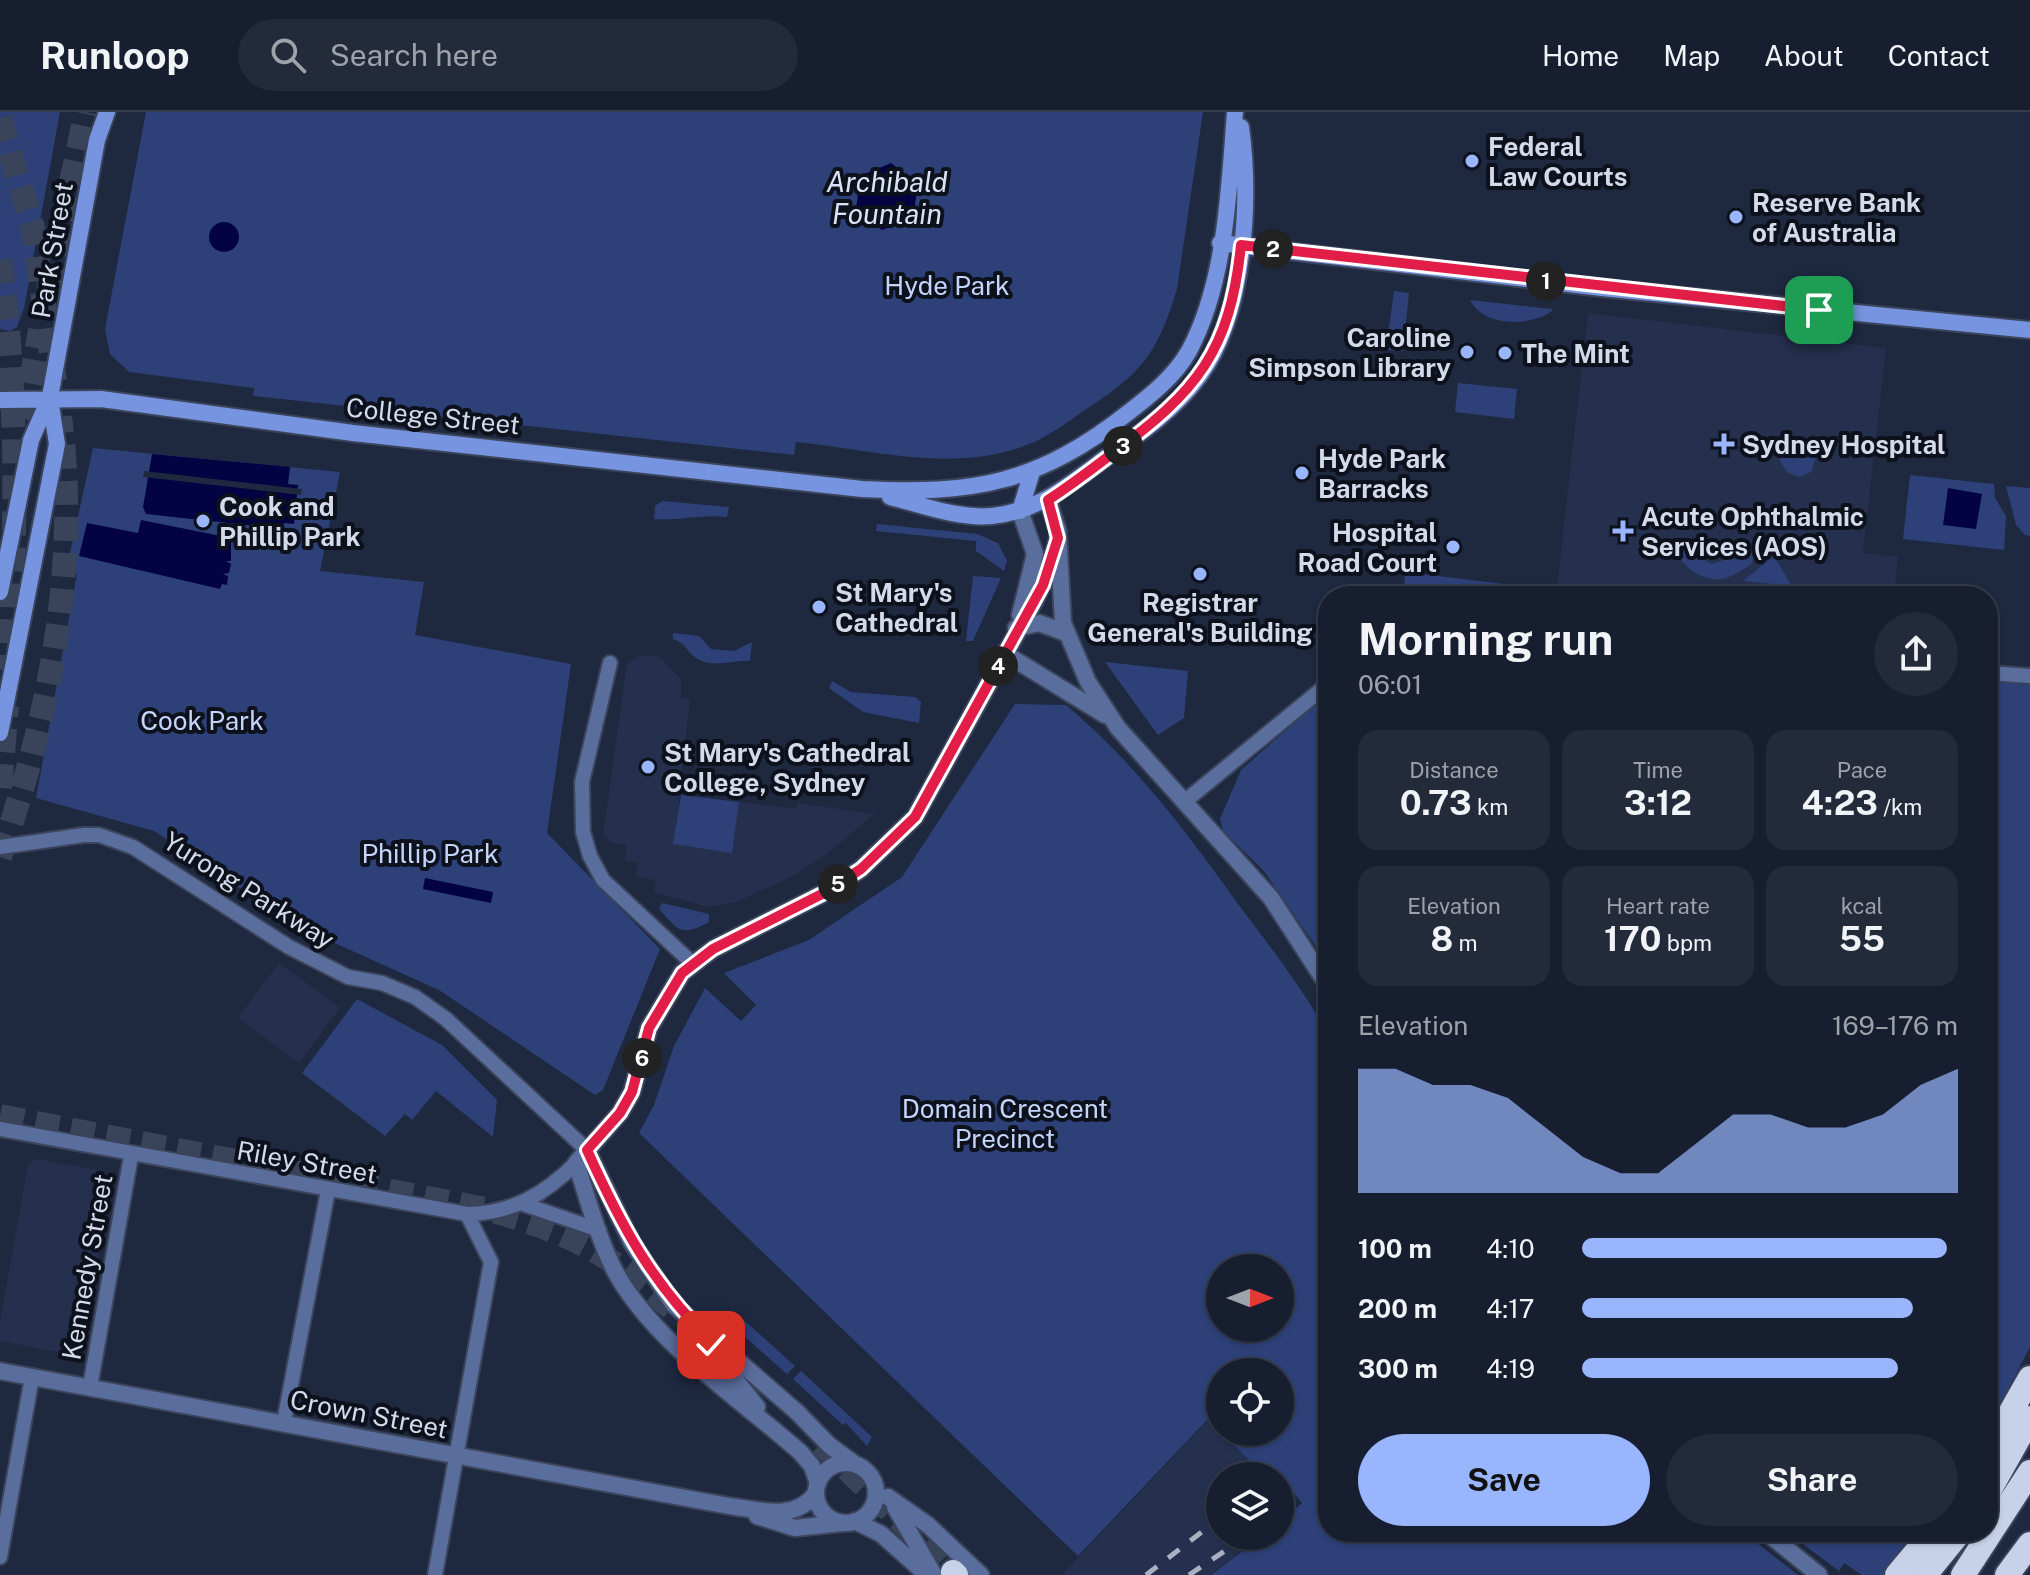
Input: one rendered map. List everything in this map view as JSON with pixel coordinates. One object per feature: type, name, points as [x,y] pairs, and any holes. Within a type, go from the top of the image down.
[{"type":"highway","points":[[1998,1434],[2030,1378]]},
{"type":"highway","points":[[1998,1475],[2030,1418]]},
{"type":"highway","points":[[1998,1493],[2030,1440]]},
{"type":"highway","points":[[1998,1521],[2030,1472]]},
{"type":"highway","points":[[1897,1575],[1925,1542]]},
{"type":"highway","points":[[1925,1575],[1952,1542]]},
{"type":"highway","points":[[1938,1575],[1964,1542]]},
{"type":"highway","points":[[1963,1575],[1984,1542]]},
{"type":"highway","points":[[2007,1575],[2030,1544]]},
{"type":"main road","name":"Park Street","points":[[50,397],[97,140],[107,112]]},
{"type":"main road","name":"College Street","points":[[0,400],[50,397],[101,399],[353,433],[862,489],[966,488],[1032,472],[1087,443],[1141,402],[1176,369],[1198,330],[1220,243],[1237,112]]},
{"type":"main road","name":"College Street","points":[[862,489],[973,516],[1020,511],[1048,500],[1145,429],[1197,379],[1211,358],[1226,322],[1241,245],[1244,153],[1237,112]]},
{"type":"main road","points":[[1220,243],[1602,288],[2030,330]]},
{"type":"main road","points":[[0,592],[31,440],[50,397]]},
{"type":"main road","points":[[0,733],[57,444],[50,397]]},
{"type":"main road","points":[[1032,472],[1048,500]]},
{"type":"main road","points":[[1020,511],[1032,472]]},
{"type":"street","points":[[1048,500],[1058,538],[1059,596],[1066,633],[1110,718],[1271,898],[1318,971]]},
{"type":"street","points":[[1016,628],[1035,554],[1020,511]]},
{"type":"street","points":[[582,1157],[620,1113],[632,1092],[649,1028],[659,1008],[692,963],[739,934],[824,893],[889,845],[915,817],[1016,628],[1043,585],[1058,538]]},
{"type":"street","points":[[1016,628],[1044,624],[1066,633]]},
{"type":"street","points":[[1004,653],[1110,718]]},
{"type":"street","points":[[610,663],[582,782],[583,832],[603,880],[692,963]]},
{"type":"street","points":[[1998,674],[2030,676]]},
{"type":"street","points":[[1184,802],[1318,692]]},
{"type":"street","name":"Yurong Parkway","points":[[0,847],[63,836],[99,835],[113,839],[166,866],[289,947],[348,977],[382,983],[415,997],[446,1019],[582,1157]]},
{"type":"street","name":"Riley Street","points":[[0,1129],[131,1156],[467,1214],[523,1204],[582,1157]]},
{"type":"street","name":"Kennedy Street","points":[[90,1387],[131,1156]]},
{"type":"street","points":[[582,1157],[599,1230],[617,1274],[642,1310],[807,1460],[826,1515],[852,1521],[881,1534],[927,1575]]},
{"type":"street","points":[[582,1157],[646,1267],[674,1305],[710,1340],[781,1398],[829,1445],[867,1472],[888,1497],[928,1525],[981,1575]]},
{"type":"street","points":[[284,1422],[328,1190]]},
{"type":"street","points":[[523,1204],[599,1230]]},
{"type":"street","points":[[435,1575],[491,1262],[467,1214]]},
{"type":"street","points":[[710,1340],[714,1354],[745,1389],[766,1422]]},
{"type":"street","name":"Crown Street","points":[[0,1371],[729,1506],[784,1512],[801,1507],[817,1488]]},
{"type":"street","points":[[0,1557],[32,1377]]},
{"type":"street","points":[[1998,1456],[2030,1392]]},
{"type":"street","points":[[817,1488],[825,1471],[836,1464],[856,1465]]},
{"type":"street","points":[[852,1521],[872,1506],[874,1484]]},
{"type":"street","points":[[888,1497],[920,1545],[948,1574]]},
{"type":"street","name":"Crown Street","points":[[729,1506],[795,1528],[852,1521]]},
{"type":"street","points":[[1778,1542],[1819,1575]]},
{"type":"street","points":[[1912,1575],[1940,1542]]},
{"type":"shaded area","name":"Sydney Hospital","points":[[1588,313],[1886,348],[1863,553],[1898,557],[1895,586],[1557,586]]},
{"type":"shaded area","name":"St Mary's Cathedral College, Sydney","points":[[642,655],[660,657],[681,679],[681,698],[690,699],[674,844],[732,852],[739,802],[796,809],[798,803],[874,814],[826,855],[789,878],[737,902],[707,907],[654,892],[656,880],[636,877],[637,863],[625,861],[627,845],[612,843],[603,835],[627,664]]},
{"type":"shaded area","points":[[279,963],[340,1008],[299,1063],[238,1018]]},
{"type":"shaded area","points":[[36,1159],[99,1170],[109,1175],[111,1184],[81,1352],[74,1355],[0,1341],[0,1322],[28,1164]]},
{"type":"shaded area","points":[[1206,1422],[1206,1446],[1236,1446],[1253,1462],[1206,1462],[1206,1550],[1244,1550],[1209,1575],[1062,1575]]},
{"type":"green space","points":[[0,112],[60,112],[24,308],[17,327],[10,331],[0,329]]},
{"type":"green space","name":"Hyde Park","points":[[146,112],[1203,112],[1177,289],[1163,329],[1146,359],[1107,395],[1042,438],[1013,450],[952,459],[889,455],[796,442],[794,455],[253,396],[254,388],[129,372],[110,354],[105,329]]},
{"type":"green space","points":[[1394,291],[1409,293],[1403,351],[1386,350]]},
{"type":"green space","points":[[1470,300],[1552,311],[1532,320],[1508,322],[1485,315]]},
{"type":"green space","points":[[1458,383],[1517,389],[1514,419],[1455,412]]},
{"type":"green space","points":[[1797,439],[1813,445],[1817,455],[1811,472],[1799,477],[1787,472],[1780,461],[1782,449]]},
{"type":"green space","points":[[93,448],[340,472],[320,571],[424,582],[415,635],[571,664],[547,833],[660,949],[603,1090],[595,1095],[439,990],[299,927],[154,831],[36,798],[77,574],[66,571]]},
{"type":"green space","points":[[1910,475],[1994,484],[1995,498],[2006,516],[2004,550],[1903,539]]},
{"type":"green space","points":[[2006,486],[2030,488],[2030,536],[2016,525]]},
{"type":"green space","points":[[662,501],[729,507],[727,517],[654,519],[655,506]]},
{"type":"green space","points":[[877,524],[977,534],[998,543],[1007,561],[1004,571],[976,551],[976,541],[876,531]]},
{"type":"green space","points":[[1675,540],[1678,546],[1698,549],[1703,559],[1712,564],[1724,560],[1729,553],[1747,554],[1754,549],[1752,564],[1729,577],[1711,579],[1686,565],[1676,549]]},
{"type":"green space","points":[[1775,558],[1792,586],[1743,581]]},
{"type":"green space","points":[[1405,572],[1512,585],[1510,586],[1404,586]]},
{"type":"green space","points":[[973,576],[1001,578],[973,641],[966,641]]},
{"type":"green space","points":[[673,633],[699,636],[711,649],[734,651],[752,642],[750,661],[704,662],[673,639]]},
{"type":"green space","points":[[1105,662],[1188,671],[1184,718],[1158,735]]},
{"type":"green space","points":[[832,681],[851,692],[915,697],[921,702],[919,723],[863,712],[829,688]]},
{"type":"green space","points":[[1998,682],[2030,685],[2030,1347],[1998,1407]]},
{"type":"green space","points":[[1318,702],[1318,949],[1264,871],[1223,831],[1220,819],[1241,770]]},
{"type":"green space","name":"Domain Crescent Precinct","points":[[1015,704],[1066,705],[1115,751],[1160,801],[1276,954],[1318,1018],[1318,1542],[1756,1542],[1798,1575],[1211,1575],[1244,1550],[1294,1550],[1294,1510],[1302,1503],[1294,1494],[1294,1462],[1251,1462],[1235,1446],[1294,1446],[1294,1358],[1206,1358],[1206,1421],[1078,1556],[639,1133],[654,1105],[674,1046],[705,988],[741,1021],[756,1005],[724,973],[809,940],[902,877]]},
{"type":"green space","points":[[681,795],[739,802],[732,853],[673,844]]},
{"type":"green space","points":[[662,903],[709,914],[709,922],[686,930],[676,927],[659,909]]},
{"type":"green space","points":[[357,999],[442,1045],[497,1100],[493,1137],[436,1091],[412,1120],[405,1114],[385,1136],[302,1073]]},
{"type":"green space","points":[[745,1321],[795,1366],[787,1374],[737,1330]]},
{"type":"green space","points":[[801,1371],[872,1437],[867,1446],[846,1423],[843,1425],[793,1379]]},
{"type":"green space","points":[[1800,1542],[1913,1542],[1888,1575],[1862,1575],[1844,1563],[1839,1571]]},
{"type":"water","name":"Archibald Fountain","points":[[891,163],[918,184],[913,218],[882,230],[856,210],[860,176]]},
{"type":"water","points":[[224,222],[235,226],[239,237],[235,248],[224,252],[213,248],[209,237],[213,226]]},
{"type":"water","points":[[152,454],[290,467],[288,484],[298,485],[294,524],[284,523],[283,529],[146,514],[143,507]]},
{"type":"water","points":[[1948,488],[1982,494],[1976,529],[1943,525]]},
{"type":"water","points":[[141,520],[231,538],[231,561],[226,561],[231,564],[229,573],[223,574],[228,576],[227,585],[222,584],[220,589],[79,556],[87,523],[138,533]]},
{"type":"water","points":[[425,878],[493,892],[491,903],[423,889]]},
{"type":"pier","points":[[144,471],[302,489],[301,495],[143,477]]},
{"type":"tunnel","points":[[48,290],[86,112]]},
{"type":"tunnel","points":[[0,118],[33,228],[55,381]]},
{"type":"tunnel","points":[[0,260],[13,413],[13,568],[9,670]]},
{"type":"tunnel","points":[[24,419],[40,330]]},
{"type":"tunnel","points":[[0,857],[33,750],[56,640],[66,528],[60,417]]},
{"type":"tunnel","points":[[0,788],[7,706]]},
{"type":"tunnel","points":[[0,1116],[486,1209],[517,1218],[569,1238],[613,1262],[681,1317]]},
{"type":"tunnel","points":[[821,1444],[953,1572]]},
{"type":"railway","points":[[1146,1575],[1206,1529]]},
{"type":"railway","points":[[1189,1575],[1226,1550]]},
{"type":"place","name":"Federal Law Courts","points":[[1472,161]]},
{"type":"place","name":"Reserve Bank of Australia","points":[[1736,217]]},
{"type":"place","name":"Caroline Simpson Library","points":[[1467,352]]},
{"type":"place","name":"The Mint","points":[[1505,353]]},
{"type":"place","name":"Sydney Hospital","points":[[1724,444]]},
{"type":"place","name":"Hyde Park Barracks","points":[[1302,473]]},
{"type":"place","name":"Cook and Phillip Park","points":[[203,521]]},
{"type":"place","name":"Acute Ophthalmic Services (AOS)","points":[[1623,531]]},
{"type":"place","name":"Hospital Road Court","points":[[1453,547]]},
{"type":"place","name":"Registrar General's Building","points":[[1200,574]]},
{"type":"place","name":"St Mary's Cathedral","points":[[819,607]]},
{"type":"place","name":"St Mary's Cathedral College, Sydney","points":[[648,767]]},
{"type":"route","points":[[711,1345],[710,1340],[674,1305],[646,1267],[620,1221],[587,1150],[620,1113],[632,1092],[649,1028],[682,973],[713,949],[824,893],[861,869],[915,817],[952,754],[1016,628],[1043,585],[1058,538],[1048,500],[1145,429],[1179,400],[1202,373],[1226,322],[1237,281],[1241,245],[1819,310]]},
{"type":"park label","name":"Cook Park","points":[[202,720]]},
{"type":"park label","name":"Phillip Park","points":[[430,853]]}]
